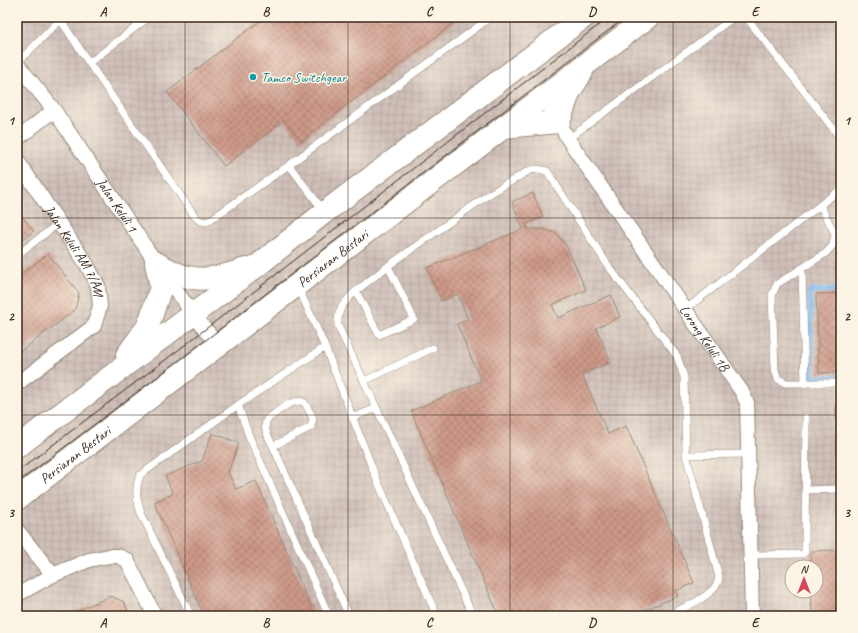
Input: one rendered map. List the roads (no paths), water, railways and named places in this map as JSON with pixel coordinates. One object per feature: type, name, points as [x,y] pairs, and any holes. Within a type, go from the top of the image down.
[{"type":"main road","points":[[17,447],[584,17]]},
{"type":"main road","name":"Persiaran Bestari","points":[[17,499],[648,17]]},
{"type":"main road","points":[[504,127],[563,130],[569,93],[587,63]]},
{"type":"main road","points":[[156,263],[188,277],[208,279],[257,266]]},
{"type":"main road","points":[[111,375],[148,326],[161,287],[156,263]]},
{"type":"street","name":"Jalan Keluli 1","points":[[17,63],[54,110],[156,263],[218,346]]},
{"type":"street","name":"Lorong Keluli 1B","points":[[542,98],[686,308],[742,392],[747,403],[752,555],[752,616]]},
{"type":"street","points":[[17,139],[54,110]]},
{"type":"street","name":"Jalan Keluli AM 7/AM","points":[[17,160],[88,265],[98,286],[100,306],[94,326],[17,384]]},
{"type":"street","points":[[17,530],[53,575]]},
{"type":"street","points":[[17,595],[53,575],[100,557],[118,556],[127,560],[155,616]]},
{"type":"lane","points":[[88,63],[149,17]]},
{"type":"lane","points":[[17,63],[62,18],[88,63],[196,218],[207,222],[289,165],[491,17]]},
{"type":"lane","points":[[563,130],[734,17]]},
{"type":"lane","points":[[746,17],[839,136]]},
{"type":"lane","points":[[834,17],[841,26]]},
{"type":"lane","points":[[289,165],[325,212]]},
{"type":"lane","points":[[473,616],[338,326],[337,317],[343,304],[356,291],[388,266],[488,195],[530,170],[538,169],[547,171],[610,266],[677,356],[684,377],[686,455],[719,577],[719,583],[697,602],[665,616]]},
{"type":"lane","points":[[686,308],[841,189]]},
{"type":"lane","points":[[820,205],[836,234],[833,245],[826,253],[777,284],[772,295],[775,370],[778,379],[786,383],[841,383]]},
{"type":"lane","points":[[17,255],[59,223]]},
{"type":"lane","points":[[356,291],[379,335],[414,319],[388,266]]},
{"type":"lane","points":[[802,269],[804,384]]},
{"type":"lane","points":[[298,285],[377,480],[436,614],[428,616]]},
{"type":"lane","points":[[191,616],[136,500],[136,486],[140,475],[238,405],[324,347]]},
{"type":"lane","points":[[364,381],[433,348]]},
{"type":"lane","points":[[273,446],[310,427],[313,418],[305,403],[302,401],[295,401],[267,419],[265,427],[273,446],[349,616]]},
{"type":"lane","points":[[238,405],[249,436],[329,616]]},
{"type":"lane","points":[[352,418],[376,408]]},
{"type":"lane","points":[[752,555],[803,554],[805,552],[806,417]]},
{"type":"lane","points":[[686,455],[749,454]]},
{"type":"lane","points":[[805,490],[841,489]]},
{"type":"waterway","points":[[841,290],[810,291],[812,378],[841,377]]},
{"type":"tram line","points":[[17,472],[181,348],[609,17]]},
{"type":"tram line","points":[[17,483],[185,356],[626,17]]},
{"type":"place","name":"Tamco Switchgear","points":[[253,77]]}]
